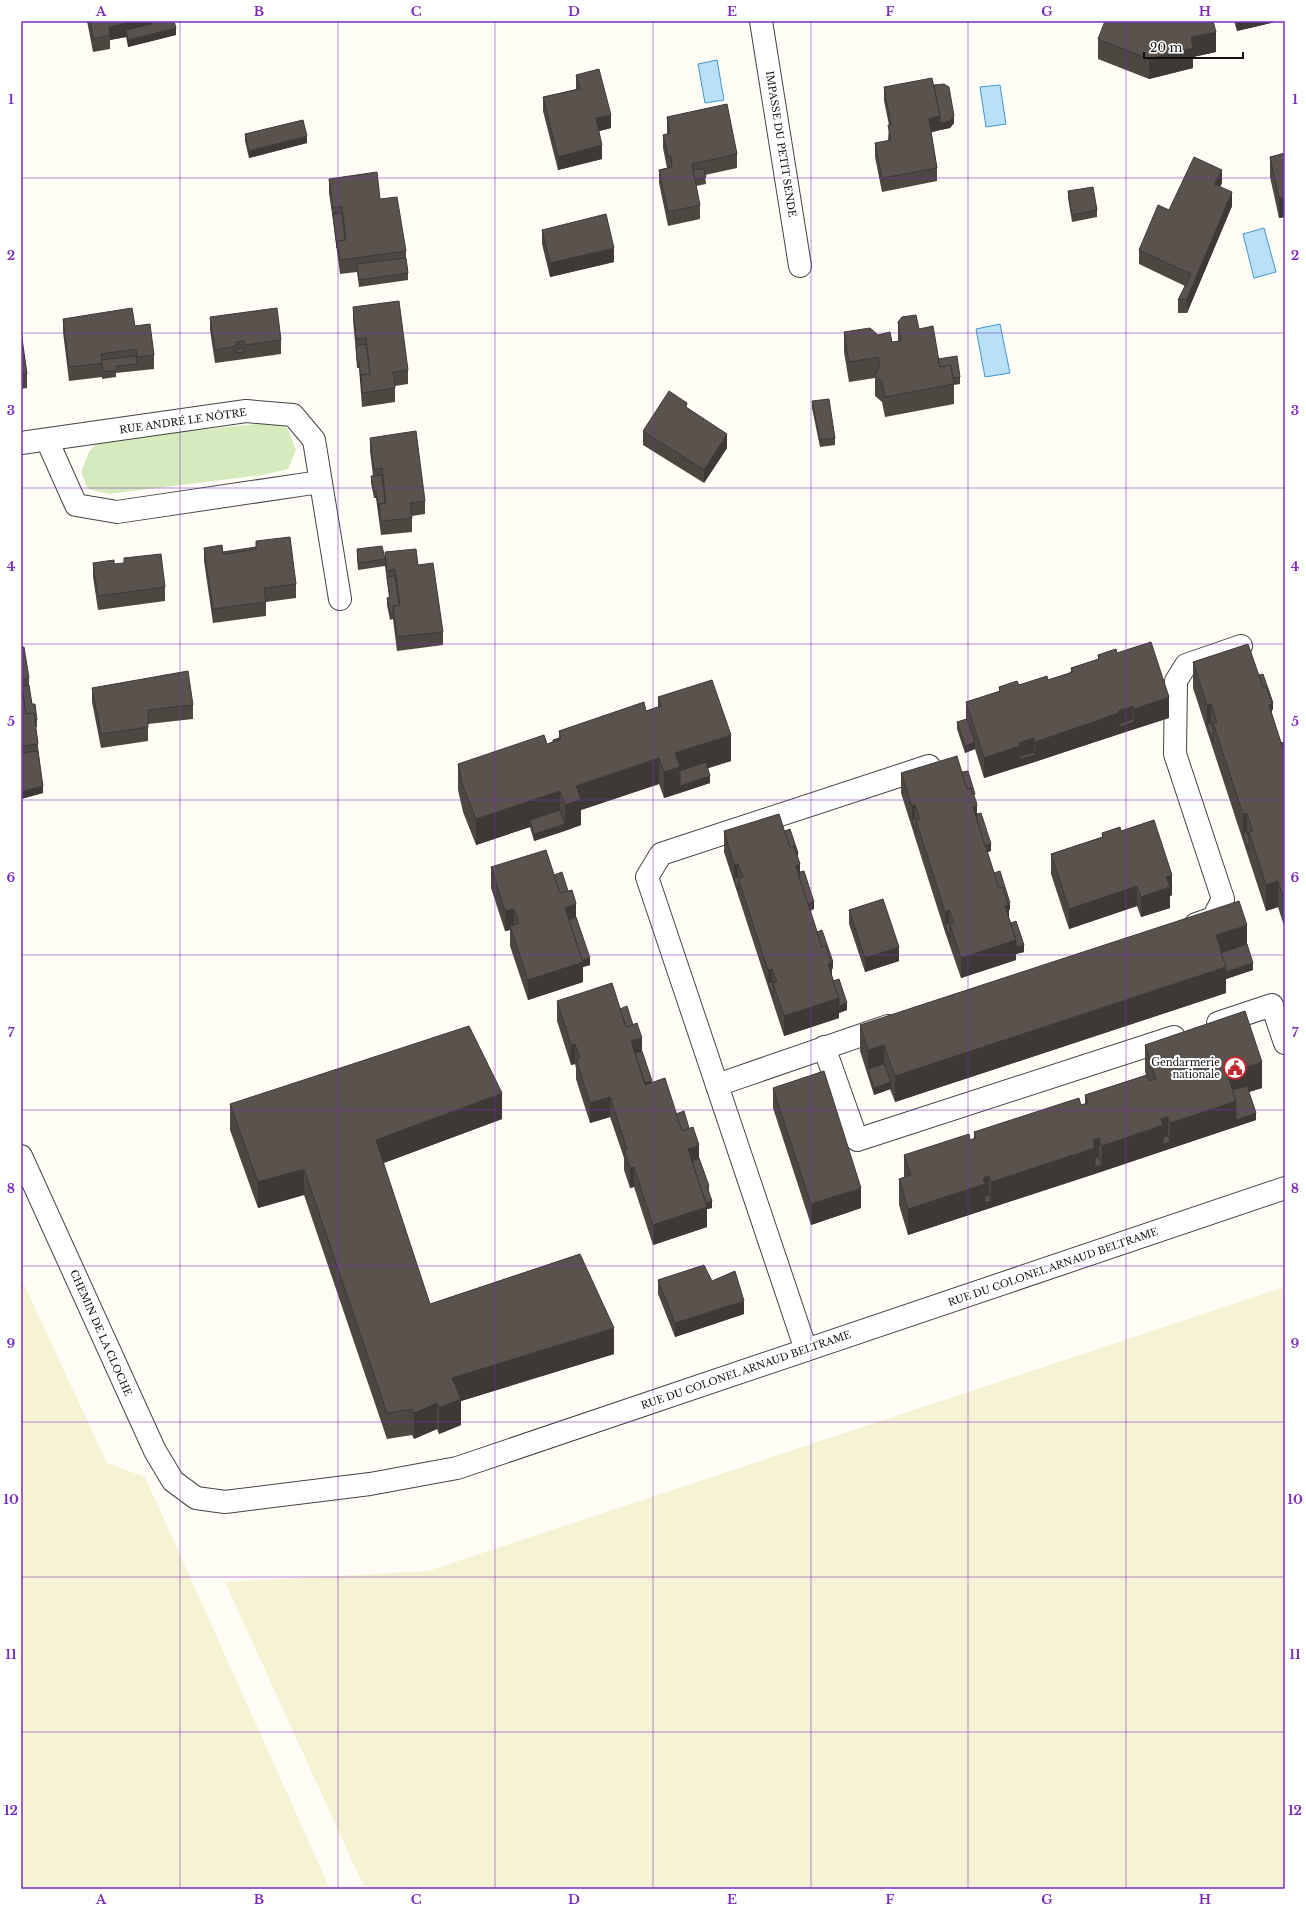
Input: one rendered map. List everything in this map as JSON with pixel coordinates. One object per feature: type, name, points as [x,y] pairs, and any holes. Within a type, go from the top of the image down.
[{"type":"street","name":"IMPASSE DU PETIT SENDE","points":[[761,21],[800,266]]},
{"type":"street","name":"RUE ANDRÉ LE NÔTRE","points":[[21,442],[47,440],[246,411],[293,415],[314,440],[340,599]]},
{"type":"street","points":[[47,440],[76,505],[117,512],[320,482]]},
{"type":"street","points":[[1176,930],[1213,918],[1224,899],[1175,754],[1176,681],[1186,665],[1241,646]]},
{"type":"street","points":[[806,1350],[647,877],[661,854],[944,761]]},
{"type":"street","points":[[824,1047],[857,1140],[1272,1005],[1285,1043]]},
{"type":"street","points":[[717,1085],[906,1020]]},
{"type":"street","name":"CHEMIN DE LA CLOCHE","points":[[21,1156],[155,1451],[173,1481],[196,1498]]},
{"type":"street","name":"RUE DU COLONEL ARNAUD BELTRAME","points":[[196,1498],[225,1502],[370,1484],[457,1468],[1285,1188]]},
{"type":"shaded area","points":[[21,1278],[107,1463],[145,1477],[330,1889],[21,1889]]},
{"type":"shaded area","points":[[1285,1287],[1285,1889],[365,1889],[225,1582],[428,1571]]},
{"type":"green space","points":[[277,422],[288,429],[296,450],[288,469],[262,475],[109,494],[88,489],[81,472],[89,452],[99,440]]},
{"type":"water","points":[[717,60],[724,100],[705,103],[698,64]]},
{"type":"water","points":[[1000,85],[1006,124],[986,127],[980,87]]},
{"type":"water","points":[[1264,228],[1276,272],[1254,278],[1243,234]]},
{"type":"water","points":[[1000,324],[1010,373],[985,377],[976,329]]},
{"type":"building","points":[[90,21],[135,21],[109,27],[110,35],[93,39]]},
{"type":"building","points":[[152,21],[174,21],[176,28],[128,40],[126,30],[152,24]]},
{"type":"building","points":[[1105,21],[1213,21],[1216,32],[1191,37],[1193,48],[1149,59],[1098,39]]},
{"type":"building","points":[[599,69],[611,115],[596,118],[602,145],[558,157],[543,97],[580,89],[576,75]]},
{"type":"building","points":[[932,78],[940,116],[929,119],[937,168],[882,178],[875,143],[891,140],[888,125],[891,125],[884,87]]},
{"type":"building","points":[[944,84],[949,87],[954,116],[950,121],[940,123],[934,85]]},
{"type":"building","points":[[727,104],[737,154],[692,164],[700,205],[668,212],[659,170],[672,167],[671,156],[668,156],[663,135],[670,133],[667,117]]},
{"type":"building","points":[[303,120],[307,136],[249,151],[245,134]]},
{"type":"building","points":[[1285,153],[1285,197],[1279,198],[1270,157]]},
{"type":"building","points":[[1194,157],[1222,170],[1214,184],[1232,192],[1187,299],[1178,300],[1191,274],[1139,250],[1158,205],[1169,210]]},
{"type":"building","points":[[704,169],[706,177],[695,179],[693,170]]},
{"type":"building","points":[[377,172],[380,199],[397,197],[406,251],[340,260],[337,241],[346,240],[342,206],[333,208],[329,179]]},
{"type":"building","points":[[1093,187],[1097,210],[1072,215],[1068,191]]},
{"type":"building","points":[[342,213],[345,240],[337,241],[337,248],[333,214]]},
{"type":"building","points":[[606,214],[614,248],[550,263],[542,230]]},
{"type":"building","points":[[406,258],[408,273],[359,280],[357,264]]},
{"type":"building","points":[[399,301],[408,370],[393,372],[395,388],[362,393],[361,375],[370,374],[366,338],[356,339],[353,307]]},
{"type":"building","points":[[132,308],[135,326],[150,324],[154,355],[137,357],[136,349],[101,354],[103,363],[69,367],[63,319]]},
{"type":"building","points":[[277,308],[281,340],[245,345],[244,341],[236,342],[236,346],[215,350],[210,317]]},
{"type":"building","points":[[916,315],[919,329],[933,326],[940,367],[951,365],[954,384],[885,397],[882,381],[875,375],[880,367],[878,357],[849,362],[844,332],[870,328],[878,335],[890,332],[892,342],[901,341],[898,322],[902,317]]},
{"type":"building","points":[[21,331],[27,374],[21,375]]},
{"type":"building","points":[[366,344],[370,374],[361,375],[361,381],[356,346]]},
{"type":"building","points":[[244,348],[245,352],[236,353],[236,349]]},
{"type":"building","points":[[136,356],[137,364],[116,366],[116,370],[103,372],[102,360]]},
{"type":"building","points":[[957,356],[960,377],[953,378],[951,365],[940,367],[938,359]]},
{"type":"building","points":[[669,391],[687,403],[686,407],[727,434],[704,470],[643,431]]},
{"type":"building","points":[[829,399],[835,438],[820,440],[812,401]]},
{"type":"building","points":[[416,431],[425,501],[410,503],[412,518],[381,521],[379,504],[386,503],[382,468],[374,469],[370,438]]},
{"type":"building","points":[[382,475],[385,503],[379,504],[379,511],[376,491],[374,491],[371,476]]},
{"type":"building","points":[[290,537],[296,584],[264,588],[266,602],[213,609],[204,548],[222,545],[223,554],[256,549],[256,541]]},
{"type":"building","points":[[382,546],[385,559],[358,563],[357,549]]},
{"type":"building","points":[[256,547],[256,549],[223,554],[223,552]]},
{"type":"building","points":[[416,549],[418,565],[433,563],[443,632],[397,637],[393,606],[400,605],[395,569],[387,571],[385,552]]},
{"type":"building","points":[[161,554],[165,587],[98,596],[93,563],[114,560],[114,564],[124,563],[124,558]]},
{"type":"building","points":[[395,576],[399,605],[393,606],[393,612],[390,613],[387,598],[390,597],[387,577]]},
{"type":"building","points":[[1151,642],[1169,697],[1134,709],[1133,706],[1118,711],[1119,713],[1035,742],[1034,738],[1019,743],[1020,746],[984,758],[966,702],[1000,691],[999,687],[1017,681],[1019,685],[1047,676],[1048,680],[1073,672],[1071,668],[1099,659],[1098,655],[1116,649],[1117,653]]},
{"type":"building","points":[[1248,644],[1263,687],[1266,686],[1272,704],[1269,705],[1285,755],[1285,903],[1278,881],[1266,885],[1249,832],[1253,831],[1247,813],[1243,814],[1213,723],[1217,722],[1211,704],[1207,705],[1193,662]]},
{"type":"building","points":[[21,647],[24,647],[29,678],[21,680]]},
{"type":"building","points":[[188,671],[193,705],[148,710],[148,727],[101,734],[92,688]]},
{"type":"building","points":[[1263,674],[1273,703],[1266,686],[1263,687],[1259,675]]},
{"type":"building","points":[[21,680],[26,714],[34,713],[38,744],[21,746]]},
{"type":"building","points":[[712,680],[731,735],[675,753],[680,767],[664,772],[659,758],[576,786],[581,799],[565,805],[560,791],[476,819],[463,786],[458,764],[544,735],[547,744],[561,739],[559,731],[644,702],[646,711],[661,706],[658,697]]},
{"type":"building","points":[[29,685],[32,704],[35,704],[37,720],[35,720],[34,713],[26,714],[22,686]]},
{"type":"building","points":[[967,719],[975,742],[965,746],[957,722]]},
{"type":"building","points":[[1133,719],[1134,722],[1119,727],[1119,724]]},
{"type":"building","points":[[1211,723],[1213,729],[1213,742],[1207,724]]},
{"type":"building","points":[[559,738],[559,740],[553,742],[553,740]]},
{"type":"building","points":[[1285,742],[1285,755],[1281,743]]},
{"type":"building","points":[[38,751],[43,786],[21,792],[21,753]]},
{"type":"building","points":[[1034,752],[1035,755],[1020,759],[1020,756]]},
{"type":"building","points":[[957,756],[967,789],[971,788],[976,801],[977,806],[973,807],[999,888],[1003,887],[1009,905],[1005,906],[1016,940],[961,958],[950,925],[954,923],[949,910],[945,912],[916,820],[920,819],[915,805],[912,806],[901,773]]},
{"type":"building","points":[[706,762],[710,776],[680,786],[680,771]]},
{"type":"building","points":[[968,771],[975,794],[973,795],[971,788],[967,789],[962,772]]},
{"type":"building","points":[[560,810],[565,824],[534,834],[530,820]]},
{"type":"building","points":[[981,813],[991,844],[985,846],[977,819],[977,814]]},
{"type":"building","points":[[779,814],[790,848],[794,846],[800,864],[796,866],[822,947],[826,945],[832,963],[828,964],[839,998],[784,1016],[773,983],[777,982],[772,969],[768,970],[738,878],[743,877],[738,864],[734,865],[724,831]]},
{"type":"building","points":[[915,818],[916,820],[916,833],[912,819]]},
{"type":"building","points":[[1154,820],[1172,875],[1166,877],[1170,887],[1141,897],[1137,886],[1069,909],[1051,854],[1103,837],[1102,833],[1120,827],[1121,831]]},
{"type":"building","points":[[790,829],[798,853],[796,853],[794,846],[790,848],[785,831]]},
{"type":"building","points":[[1247,832],[1249,839],[1249,851],[1243,833]]},
{"type":"building","points":[[546,850],[560,893],[572,890],[576,904],[565,908],[583,962],[528,980],[510,926],[519,923],[514,909],[505,911],[491,867]]},
{"type":"building","points":[[804,871],[814,902],[808,904],[799,877],[800,872]]},
{"type":"building","points":[[1000,871],[1010,903],[1008,904],[1003,887],[999,888],[994,873]]},
{"type":"building","points":[[562,872],[568,891],[560,893],[554,875]]},
{"type":"building","points":[[734,878],[739,878],[738,891]]},
{"type":"building","points":[[883,899],[899,947],[865,958],[849,910]]},
{"type":"building","points":[[1239,901],[1247,925],[1216,935],[1226,967],[895,1076],[884,1045],[868,1050],[860,1025]]},
{"type":"building","points":[[576,917],[590,958],[582,960],[569,920]]},
{"type":"building","points":[[1016,921],[1024,945],[1016,947],[1016,940],[1011,923]]},
{"type":"building","points":[[949,923],[950,925],[950,938],[945,925]]},
{"type":"building","points":[[822,930],[833,962],[831,962],[826,945],[822,947],[817,932]]},
{"type":"building","points":[[1247,944],[1253,963],[1226,972],[1226,967],[1221,953]]},
{"type":"building","points":[[839,979],[847,1003],[839,1006],[839,998],[833,981]]},
{"type":"building","points":[[772,982],[773,985],[773,996],[768,983]]},
{"type":"building","points":[[612,983],[626,1027],[637,1023],[642,1038],[631,1041],[645,1085],[665,1078],[682,1131],[693,1127],[699,1145],[688,1149],[707,1207],[653,1225],[634,1167],[630,1168],[624,1150],[627,1149],[610,1097],[590,1103],[576,1059],[580,1058],[575,1044],[571,1045],[557,1001]]},
{"type":"building","points":[[627,1006],[633,1025],[626,1027],[620,1009]]},
{"type":"building","points":[[1245,1011],[1262,1062],[1227,1073],[1236,1101],[1170,1123],[1168,1117],[1161,1119],[1163,1125],[1102,1146],[1099,1138],[1093,1140],[1095,1148],[991,1182],[989,1176],[983,1178],[985,1184],[908,1209],[899,1179],[911,1175],[904,1155],[969,1134],[970,1140],[976,1138],[974,1132],[1079,1098],[1081,1105],[1088,1103],[1085,1095],[1147,1075],[1149,1081],[1156,1079],[1145,1045]]},
{"type":"building","points":[[469,1026],[502,1093],[376,1140],[430,1304],[580,1254],[614,1328],[452,1378],[461,1399],[439,1408],[437,1403],[414,1413],[412,1409],[387,1413],[304,1169],[258,1182],[230,1104]]},
{"type":"building","points":[[642,1051],[652,1081],[645,1083],[635,1053]]},
{"type":"building","points":[[884,1064],[891,1082],[874,1088],[868,1069]]},
{"type":"building","points":[[824,1071],[861,1188],[811,1204],[773,1088]]},
{"type":"building","points":[[1247,1086],[1256,1113],[1236,1120],[1236,1101],[1232,1090]]},
{"type":"building","points":[[684,1111],[689,1128],[682,1131],[676,1114]]},
{"type":"building","points":[[1168,1136],[1170,1142],[1163,1144],[1163,1137]]},
{"type":"building","points":[[1099,1157],[1102,1165],[1095,1167],[1095,1158]]},
{"type":"building","points":[[699,1158],[709,1186],[707,1187],[712,1201],[706,1203],[692,1161]]},
{"type":"building","points":[[989,1195],[991,1201],[985,1203],[985,1196]]},
{"type":"building","points":[[704,1265],[712,1281],[735,1271],[744,1301],[675,1323],[658,1280]]},
{"type":"place","name":"Gendarmerie nationale","points":[[1235,1068]]}]
